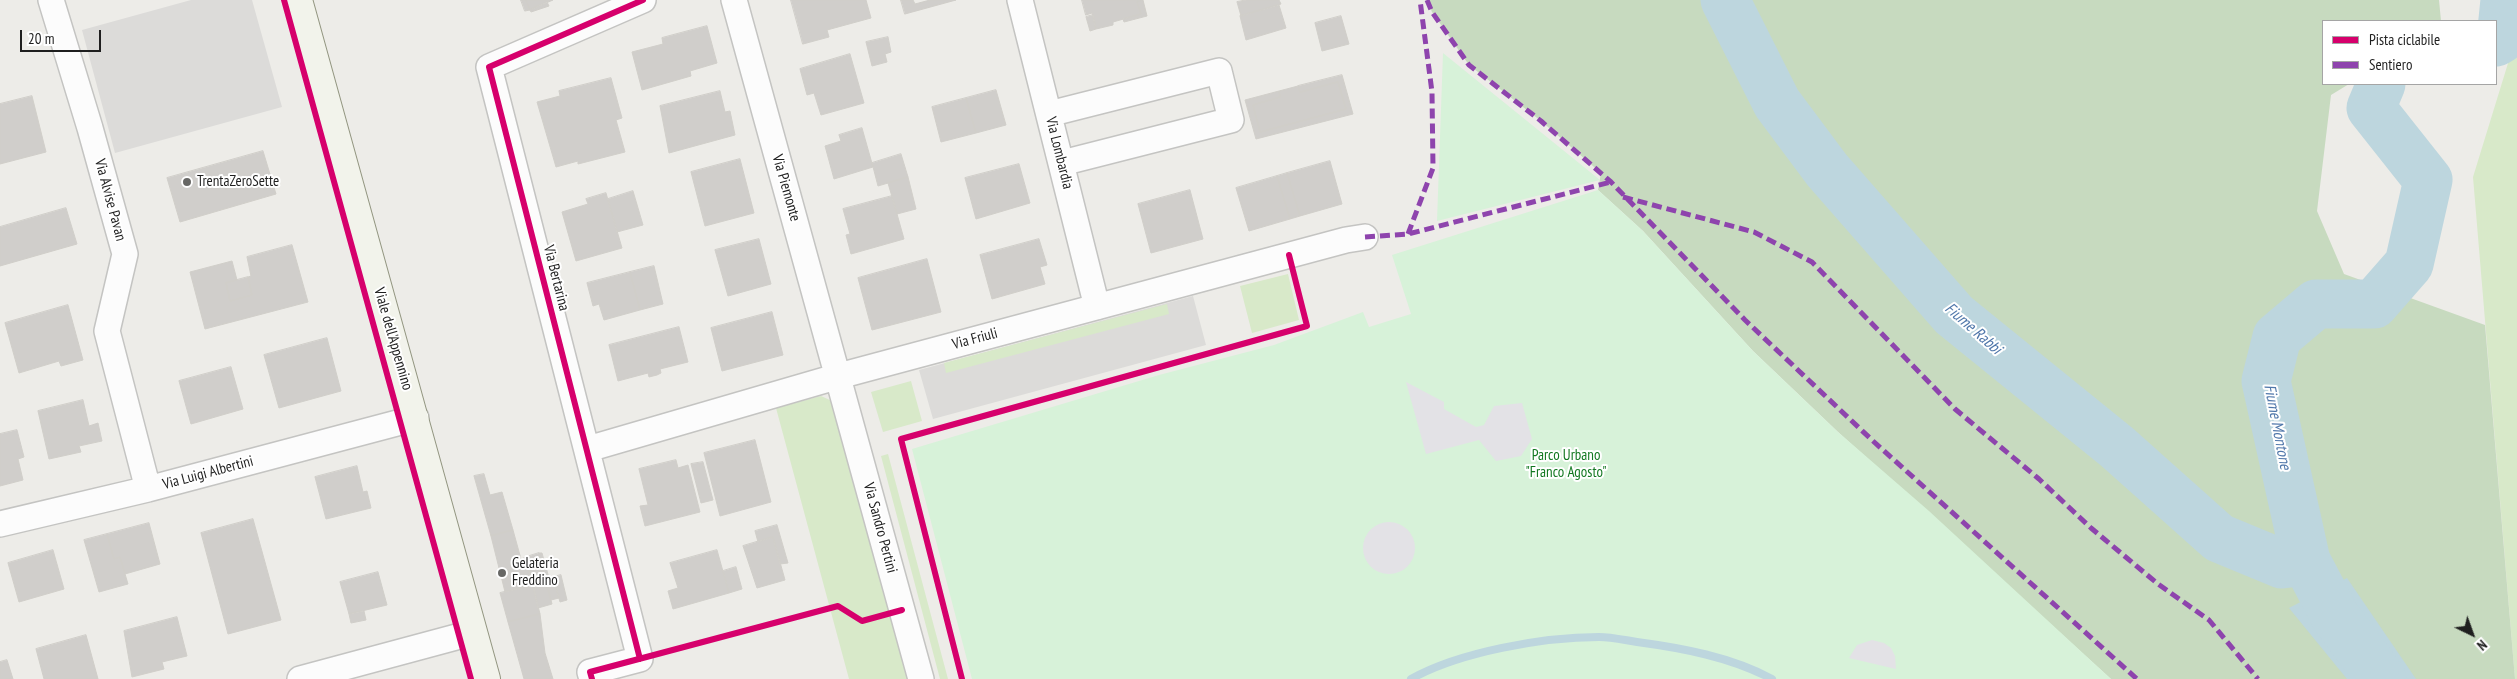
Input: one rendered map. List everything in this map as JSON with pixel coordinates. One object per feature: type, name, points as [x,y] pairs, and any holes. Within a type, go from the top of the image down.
[{"type":"main road","name":"Viale dell'Appennino","points":[[298,0],[416,418],[486,679]]},
{"type":"street","name":"Via Alvise Pavan","points":[[51,0],[90,128],[125,254],[107,332],[148,488]]},
{"type":"street","name":"Via Bertarina","points":[[592,679],[590,672],[640,659],[588,449],[489,67],[643,0]]},
{"type":"street","name":"Via Piemonte","points":[[734,0],[839,376]]},
{"type":"street","name":"Via Lombardia","points":[[1020,0],[1097,307]]},
{"type":"street","points":[[1049,114],[1219,71],[1231,120],[1062,163]]},
{"type":"street","name":"Via Friuli","points":[[588,449],[839,376],[1346,240],[1365,237]]},
{"type":"street","name":"Via Sandro Pertini","points":[[839,376],[921,679]]},
{"type":"street","name":"Via Luigi Albertini","points":[[0,524],[148,488],[416,418]]},
{"type":"street","points":[[300,679],[460,636],[474,636]]},
{"type":"shaded area","points":[[191,0],[252,0],[282,107],[115,153],[82,30]]},
{"type":"shaded area","points":[[1193,296],[1206,345],[933,419],[919,370]]},
{"type":"shaded area","points":[[1406,382],[1444,402],[1444,409],[1476,427],[1484,425],[1494,406],[1522,403],[1532,439],[1521,456],[1496,461],[1479,440],[1426,454]]},
{"type":"shaded area","points":[[1384,522],[1394,522],[1404,526],[1411,533],[1415,548],[1411,563],[1404,570],[1394,574],[1384,574],[1374,570],[1367,563],[1363,553],[1363,543],[1367,533],[1374,526]]},
{"type":"shaded area","points":[[1872,640],[1884,643],[1891,648],[1895,656],[1896,669],[1849,658],[1857,645]]},
{"type":"green space","points":[[1427,0],[2439,0],[2441,20],[2322,20],[2322,85],[2347,85],[2331,95],[2317,211],[2344,274],[2485,325],[2515,679],[2111,679],[1838,432],[1753,351],[1643,231],[1598,190],[1601,173],[1541,121],[1469,65],[1432,12]]},
{"type":"green space","points":[[2517,34],[2517,679],[2515,679],[2473,177]]},
{"type":"green space","points":[[1443,53],[1600,180],[1437,221]]},
{"type":"green space","name":"Parco Urbano \"Franco Agosto\"","points":[[1598,190],[1643,231],[1753,351],[1838,432],[1929,511],[2111,679],[972,679],[912,449],[1159,375],[1274,345],[1363,312],[1369,327],[1411,314],[1392,255]]},
{"type":"green space","points":[[1288,274],[1299,320],[1252,333],[1240,286]]},
{"type":"green space","points":[[1167,304],[1169,314],[946,373],[944,363]]},
{"type":"green space","points":[[911,381],[922,421],[883,432],[871,392]]},
{"type":"green space","points":[[821,396],[832,401],[910,679],[849,679],[776,408]]},
{"type":"green space","points":[[888,454],[948,679],[940,679],[881,456]]},
{"type":"water","points":[[2347,578],[2416,679],[2347,679],[2289,608]]},
{"type":"building","points":[[521,0],[526,0],[530,10],[525,11]]},
{"type":"building","points":[[526,0],[553,0],[530,10]]},
{"type":"building","points":[[791,0],[866,0],[871,18],[827,30],[829,37],[803,44]]},
{"type":"building","points":[[901,0],[913,0],[915,4],[930,0],[956,0],[905,14]]},
{"type":"building","points":[[1082,0],[1143,0],[1137,2],[1141,14],[1113,22],[1113,25],[1096,29],[1092,13],[1086,15]]},
{"type":"building","points":[[1143,0],[1147,16],[1124,22],[1123,19],[1141,14],[1137,2]]},
{"type":"building","points":[[1246,0],[1279,0],[1281,4],[1241,16],[1237,2]]},
{"type":"building","points":[[547,2],[549,6],[531,12],[530,10]]},
{"type":"building","points":[[1279,5],[1286,28],[1246,40],[1240,16]]},
{"type":"building","points":[[1093,15],[1096,29],[1090,31],[1086,17]]},
{"type":"building","points":[[1341,16],[1349,44],[1322,51],[1315,23]]},
{"type":"building","points":[[707,26],[717,63],[690,71],[691,76],[642,90],[632,52],[663,44],[662,38]]},
{"type":"building","points":[[888,37],[891,52],[885,54],[887,62],[872,66],[866,42]]},
{"type":"building","points":[[850,54],[864,103],[821,115],[814,93],[807,95],[800,69]]},
{"type":"building","points":[[1342,75],[1353,114],[1256,139],[1245,100],[1279,91],[1280,97],[1253,105],[1260,132],[1346,109],[1338,82],[1300,92],[1298,86]]},
{"type":"building","points":[[611,78],[622,118],[616,120],[625,152],[578,164],[578,161],[556,167],[537,102],[560,96],[559,91]]},
{"type":"building","points":[[1338,82],[1346,109],[1260,132],[1253,105],[1280,97],[1279,91],[1298,86],[1300,92]]},
{"type":"building","points":[[996,90],[1006,125],[976,133],[966,98]]},
{"type":"building","points":[[720,91],[725,112],[730,111],[735,135],[669,153],[660,106]]},
{"type":"building","points":[[32,96],[46,152],[0,164],[0,104]]},
{"type":"building","points":[[966,98],[976,133],[941,142],[932,107]]},
{"type":"building","points":[[862,128],[873,167],[834,179],[825,146],[841,141],[839,135]]},
{"type":"building","points":[[263,151],[276,194],[180,222],[167,178]]},
{"type":"building","points":[[901,154],[908,177],[878,186],[872,163]]},
{"type":"building","points":[[740,159],[754,213],[705,226],[691,172]]},
{"type":"building","points":[[1330,161],[1342,204],[1300,216],[1287,173]]},
{"type":"building","points":[[1019,164],[1030,203],[976,219],[965,178]]},
{"type":"building","points":[[1287,173],[1300,216],[1290,219],[1277,176]]},
{"type":"building","points":[[1277,176],[1290,219],[1249,231],[1236,188]]},
{"type":"building","points":[[908,177],[916,209],[897,214],[888,183]]},
{"type":"building","points":[[1190,190],[1203,239],[1151,253],[1138,204]]},
{"type":"building","points":[[633,191],[643,225],[617,232],[608,199]]},
{"type":"building","points":[[606,193],[622,248],[576,261],[562,212],[588,204],[586,199]]},
{"type":"building","points":[[892,196],[904,239],[851,254],[846,235],[850,234],[843,209]]},
{"type":"building","points":[[66,208],[77,244],[0,266],[0,227]]},
{"type":"building","points":[[759,239],[771,284],[728,296],[715,250]]},
{"type":"building","points":[[1039,239],[1047,265],[1040,267],[1045,284],[992,299],[980,255]]},
{"type":"building","points":[[292,245],[308,302],[205,329],[190,272],[232,261],[237,280],[226,283],[230,301],[252,295],[248,277],[251,276],[247,257]]},
{"type":"building","points":[[927,259],[941,312],[872,330],[858,278]]},
{"type":"building","points":[[654,266],[663,304],[640,310],[630,272]]},
{"type":"building","points":[[630,272],[640,310],[604,320],[599,304],[593,306],[587,283]]},
{"type":"building","points":[[248,277],[252,295],[230,301],[226,283]]},
{"type":"building","points":[[68,305],[83,360],[61,366],[59,361],[19,373],[5,323]]},
{"type":"building","points":[[772,312],[783,355],[722,371],[711,328]]},
{"type":"building","points":[[679,327],[688,362],[660,369],[661,373],[657,375],[649,377],[648,373],[618,381],[609,345]]},
{"type":"building","points":[[327,338],[341,391],[279,408],[264,355]]},
{"type":"building","points":[[231,367],[243,409],[191,424],[179,381]]},
{"type":"building","points":[[83,400],[89,426],[98,423],[102,441],[79,446],[81,452],[49,459],[38,411]]},
{"type":"building","points":[[17,430],[24,457],[18,459],[23,480],[0,486],[0,434]]},
{"type":"building","points":[[755,440],[771,502],[720,516],[704,453]]},
{"type":"building","points":[[676,460],[678,468],[688,465],[700,512],[645,526],[640,506],[648,505],[639,469]]},
{"type":"building","points":[[703,462],[713,500],[701,503],[691,464]]},
{"type":"building","points":[[357,466],[363,492],[367,491],[371,508],[326,519],[315,477]]},
{"type":"building","points":[[484,474],[490,495],[502,492],[513,530],[491,536],[474,476]]},
{"type":"building","points":[[253,519],[281,620],[228,634],[201,533]]},
{"type":"building","points":[[149,523],[160,564],[125,574],[120,557],[114,559],[107,534]]},
{"type":"building","points":[[777,525],[788,563],[780,564],[773,537],[758,542],[755,531]]},
{"type":"building","points":[[513,530],[521,559],[526,557],[533,585],[505,592],[491,536]]},
{"type":"building","points":[[107,534],[114,559],[120,557],[128,584],[99,592],[84,540]]},
{"type":"building","points":[[773,537],[785,580],[757,588],[743,546]]},
{"type":"building","points":[[53,550],[64,589],[19,602],[8,563]]},
{"type":"building","points":[[717,550],[729,593],[673,609],[668,591],[678,588],[670,563]]},
{"type":"building","points":[[539,553],[542,553],[549,578],[553,577],[559,598],[551,600]]},
{"type":"building","points":[[539,553],[552,604],[538,608],[526,557]]},
{"type":"building","points":[[736,567],[742,589],[729,593],[723,571]]},
{"type":"building","points":[[378,572],[387,605],[349,614],[340,582]]},
{"type":"building","points":[[561,575],[567,600],[560,602],[553,577]]},
{"type":"building","points":[[533,585],[540,614],[508,622],[500,593]]},
{"type":"building","points":[[364,611],[366,620],[351,623],[349,614]]},
{"type":"building","points":[[540,614],[545,653],[553,679],[524,679],[508,622]]},
{"type":"building","points":[[177,617],[187,656],[162,662],[164,669],[132,677],[124,631]]},
{"type":"building","points":[[86,635],[98,679],[44,679],[36,649]]},
{"type":"building","points":[[7,660],[13,679],[0,679],[0,662]]},
{"type":"waterway","name":"Fiume Rabbi","points":[[1725,0],[1777,103],[1827,170],[1954,315],[2117,447],[2219,538],[2282,564],[2306,561]]},
{"type":"waterway","name":"Fiume Montone","points":[[2497,41],[2501,39],[2505,0]]},
{"type":"waterway","name":"Fiume Montone","points":[[2381,85],[2371,108],[2428,180],[2409,264],[2374,304],[2316,304],[2277,337],[2266,381],[2306,561],[2335,616],[2382,679]]},
{"type":"waterway","points":[[1411,679],[1453,661],[1502,648],[1553,640],[1599,637],[1706,654],[1756,671],[1772,679]]},
{"type":"marked path","points":[[1408,234],[1433,168],[1432,92],[1420,0]]},
{"type":"marked path","points":[[1427,0],[1432,12],[1469,65],[1541,121],[1611,182],[1745,320],[1873,441],[2137,679]]},
{"type":"marked path","points":[[1365,237],[1408,234],[1611,182]]},
{"type":"marked path","points":[[1623,197],[1754,232],[1812,262],[1955,409],[2039,479],[2091,528],[2158,584],[2209,620],[2258,679]]},
{"type":"cycle path","points":[[284,0],[471,679]]},
{"type":"cycle path","points":[[640,659],[489,67],[643,0]]},
{"type":"cycle path","points":[[962,679],[901,439],[1307,326],[1289,255]]},
{"type":"cycle path","points":[[592,679],[590,672],[838,606],[862,621],[902,610]]},
{"type":"place","name":"TrentaZeroSette","points":[[187,182]]},
{"type":"place","name":"Gelateria Freddino","points":[[502,573]]}]
